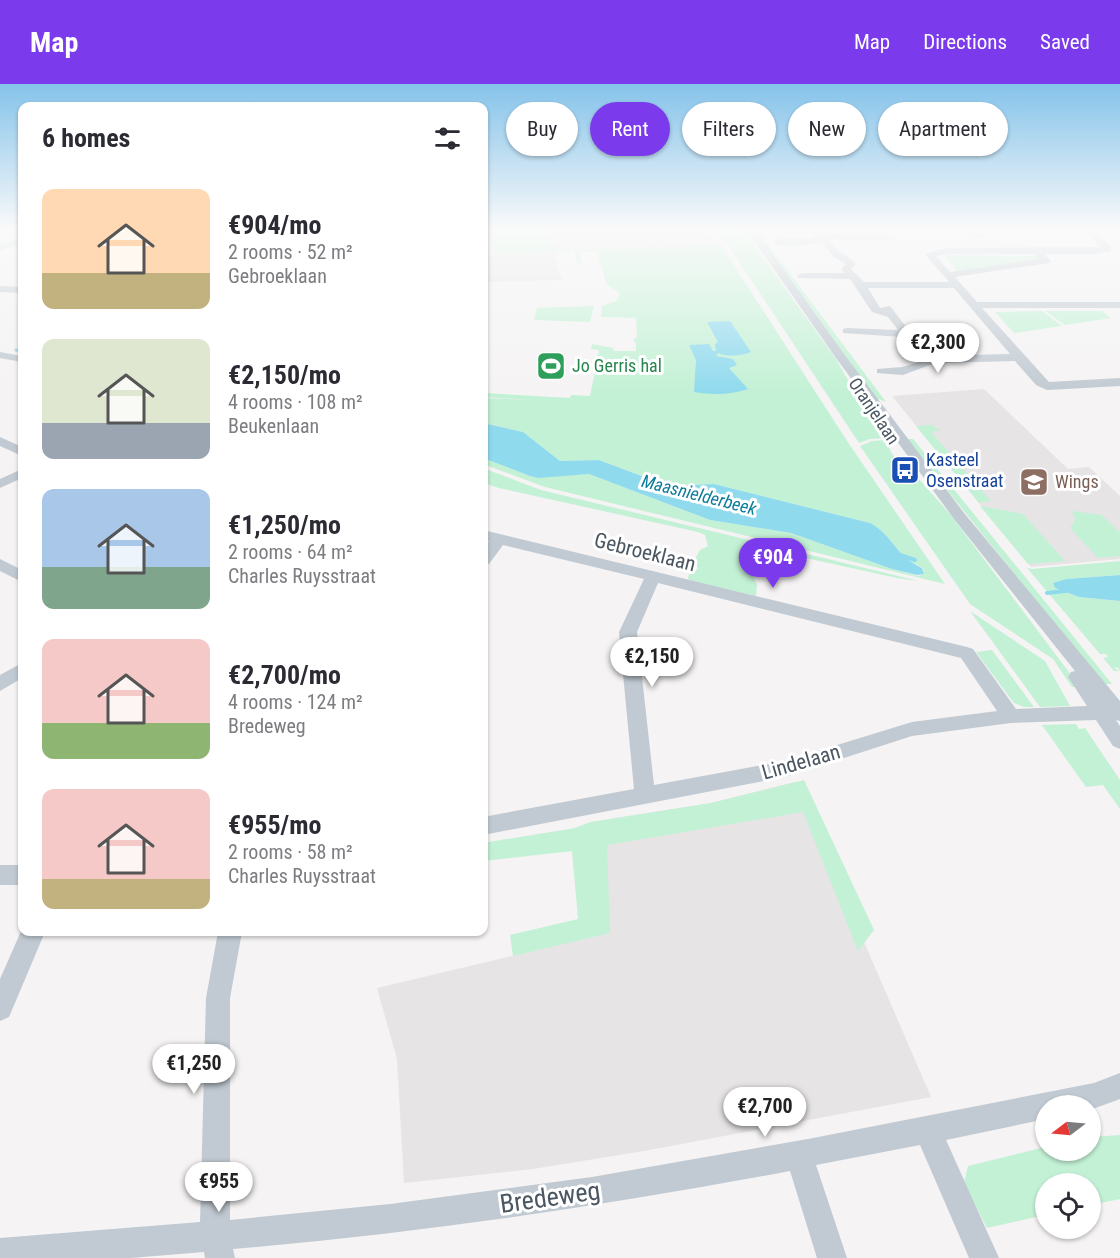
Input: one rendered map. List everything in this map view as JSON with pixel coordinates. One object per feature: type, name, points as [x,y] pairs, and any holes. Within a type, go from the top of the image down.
[{"type":"street","name":"Oranjelaan","points":[[787,283],[840,356],[853,383],[903,454],[920,476],[959,516],[1115,713],[1120,741]]},
{"type":"street","points":[[858,283],[906,334],[922,356],[930,360],[1018,357]]},
{"type":"street","points":[[861,285],[957,285],[1018,357],[1047,386],[1120,382]]},
{"type":"street","points":[[0,289],[18,290]]},
{"type":"street","points":[[974,305],[1120,305]]},
{"type":"street","points":[[847,331],[906,334]]},
{"type":"street","points":[[0,345],[18,347]]},
{"type":"street","points":[[0,356],[18,358]]},
{"type":"street","points":[[881,371],[903,371],[929,363],[930,360]]},
{"type":"street","points":[[0,441],[18,450]]},
{"type":"street","points":[[0,483],[18,475]]},
{"type":"street","name":"Gebroeklaan","points":[[491,538],[967,653],[1011,716]]},
{"type":"street","points":[[0,579],[15,569]]},
{"type":"street","points":[[645,797],[628,632],[653,578]]},
{"type":"street","points":[[0,684],[18,673]]},
{"type":"street","name":"Lindelaan","points":[[488,825],[785,769],[912,729],[1011,716],[1115,713]]},
{"type":"street","points":[[0,875],[18,875]]},
{"type":"street","points":[[0,1008],[31,936]]},
{"type":"street","points":[[217,1248],[218,999],[229,936]]},
{"type":"street","name":"Bredeweg","points":[[0,1253],[217,1248],[333,1226],[650,1183],[1107,1096],[1120,1086]]},
{"type":"street","points":[[927,1129],[984,1258]]},
{"type":"street","points":[[799,1155],[832,1258]]},
{"type":"shaded area","name":"Wings","points":[[984,389],[1068,469],[1089,467],[1120,496],[1120,559],[1031,567],[892,396]]},
{"type":"shaded area","points":[[795,782],[931,1097],[644,1151],[533,1169],[404,1183],[397,1059],[377,988],[609,933],[575,828],[591,822],[711,803]]},
{"type":"green space","points":[[606,283],[745,283],[847,441],[945,584],[545,487],[488,466],[488,460],[533,477],[589,474],[710,520],[791,533],[892,569],[918,576],[924,574],[923,568],[907,558],[878,528],[870,523],[714,484],[668,486],[599,460],[560,461],[523,432],[488,424],[488,398],[532,400],[488,397],[488,393],[570,398],[571,395],[590,396],[599,350],[591,349],[592,344],[613,348],[614,351],[636,351],[636,343],[633,340],[637,337],[636,318],[601,317],[602,306],[616,301],[620,293]]},
{"type":"green space","points":[[753,283],[781,283],[836,359],[887,438],[870,439],[859,443]]},
{"type":"green space","points":[[791,283],[797,283],[886,402],[876,398]]},
{"type":"green space","points":[[594,306],[590,322],[534,320],[537,308]]},
{"type":"green space","points":[[1042,311],[1062,326],[1014,333],[995,312]]},
{"type":"green space","points":[[1045,311],[1102,311],[1111,318],[1065,325]]},
{"type":"green space","points":[[932,425],[940,430],[931,432],[991,501],[979,503],[916,426]]},
{"type":"green space","points":[[906,439],[913,439],[1112,684],[1103,684]]},
{"type":"green space","points":[[887,440],[891,452],[903,470],[917,477],[950,514],[1080,687],[1072,687],[1053,659],[970,604],[860,446],[872,441]]},
{"type":"green space","points":[[488,470],[541,490],[919,581],[774,551],[752,558],[768,561],[765,576],[752,574],[757,585],[756,596],[688,579],[689,574],[698,569],[695,559],[700,550],[708,546],[705,535],[698,532],[488,485]]},
{"type":"green space","points":[[980,506],[1023,514],[1065,561],[1028,564]]},
{"type":"green space","points":[[1072,511],[1102,515],[1120,533],[1120,556],[1098,558],[1070,528],[1075,520]]},
{"type":"green space","points":[[1120,561],[1120,575],[1066,579],[1053,583],[1055,588],[1079,597],[1120,601],[1120,670],[1117,667],[1114,668],[1120,671],[1114,671],[1103,658],[1108,657],[1106,654],[1100,654],[1027,568]]},
{"type":"green space","points":[[970,611],[1045,661],[1070,706],[1040,707]]},
{"type":"green space","points":[[992,650],[1034,707],[1024,707],[1014,703],[976,652]]},
{"type":"green space","points":[[1076,724],[1079,729],[1085,728],[1120,780],[1120,809],[1103,785],[1086,787],[1042,725]]},
{"type":"green space","points":[[804,780],[874,930],[858,951],[803,812],[607,845],[610,933],[513,956],[510,935],[578,919],[572,851],[488,860],[488,842],[575,828],[591,822],[711,803]]},
{"type":"green space","points":[[1120,1135],[1120,1199],[1101,1203],[1101,1173],[1035,1173],[1035,1217],[987,1228],[964,1183],[968,1166],[1035,1149],[1035,1161],[1101,1161],[1101,1136]]},
{"type":"water","points":[[730,321],[751,352],[735,355],[718,353],[716,356],[733,359],[737,365],[729,368],[748,389],[721,394],[694,392],[696,360],[689,345],[709,344],[713,351],[716,351],[715,344],[718,342],[707,322]]},
{"type":"water","points":[[488,424],[523,432],[560,461],[599,460],[668,486],[714,484],[870,523],[884,533],[906,558],[922,568],[924,574],[917,575],[892,569],[791,533],[710,520],[589,474],[538,478],[488,460]]},
{"type":"water","points":[[1120,575],[1120,601],[1079,597],[1055,588],[1053,583],[1066,579]]},
{"type":"waterway","name":"Maasnielderbeek","points":[[897,554],[915,560]]},
{"type":"waterway","name":"Maasnielderbeek","points":[[1047,593],[1066,591]]},
{"type":"place","name":"Jo Gerris hal","points":[[551,366]]},
{"type":"place","name":"Kasteel Osenstraat","points":[[905,470]]},
{"type":"place","name":"Wings","points":[[1034,482]]}]
